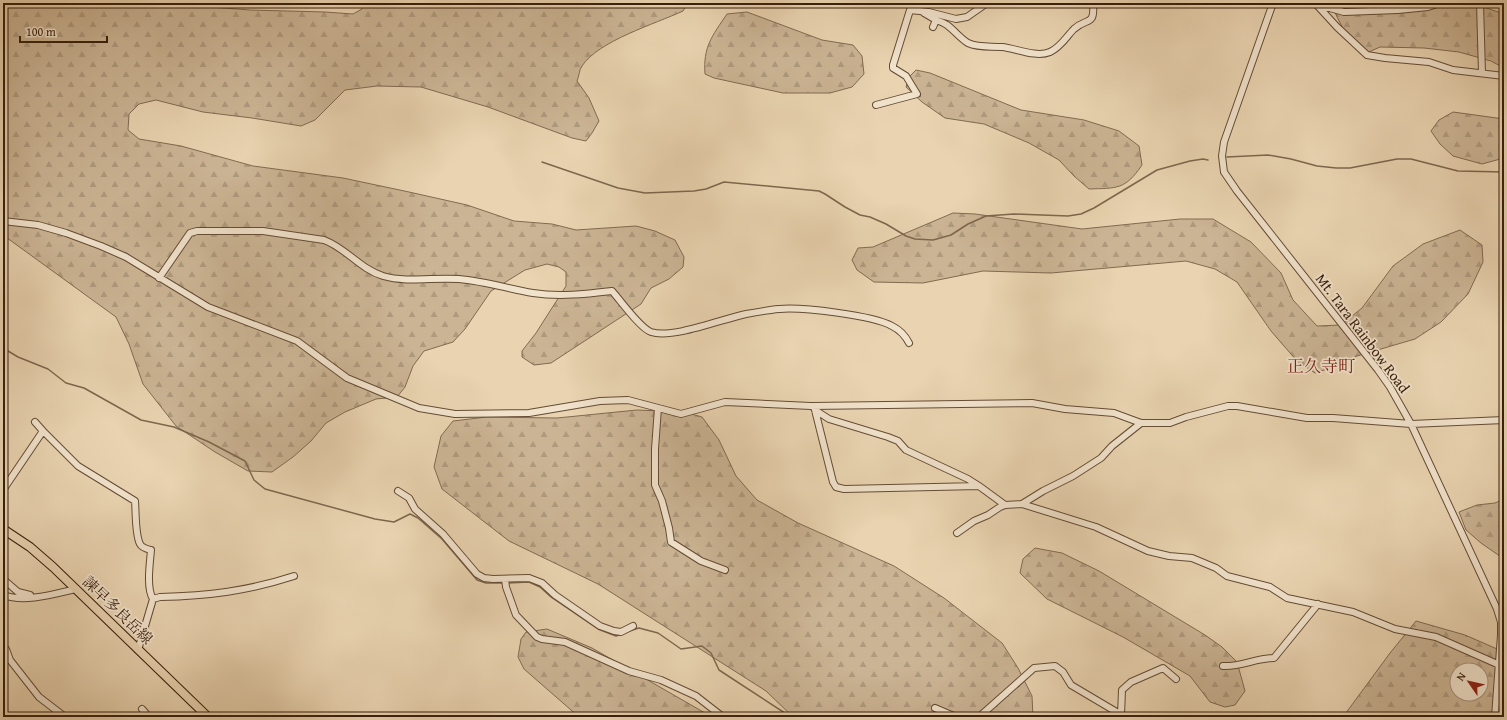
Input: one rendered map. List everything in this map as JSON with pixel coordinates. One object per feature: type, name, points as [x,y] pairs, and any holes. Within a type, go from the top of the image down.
[{"type":"main road","name":"諫早多良岳線","points":[[4,531],[30,547],[53,567],[208,717]]},
{"type":"street","points":[[876,104],[917,94],[906,76],[893,68],[910,10],[929,12],[956,19],[967,17],[987,3]]},
{"type":"street","points":[[921,11],[947,25],[960,38],[970,44],[985,47],[1002,47],[1025,53],[1048,53],[1059,48],[1075,28],[1091,20],[1094,14],[1093,3]]},
{"type":"street","name":"Mt. Tara Rainbow Road","points":[[1273,3],[1224,142],[1222,156],[1224,172],[1237,191],[1378,370],[1390,387],[1411,424],[1498,609],[1501,622],[1502,666],[1495,717]]},
{"type":"street","points":[[1316,4],[1344,12],[1398,10],[1428,7],[1440,3]]},
{"type":"street","points":[[1480,3],[1482,73]]},
{"type":"street","points":[[1316,4],[1337,27],[1368,55],[1429,62],[1454,70],[1504,76]]},
{"type":"street","points":[[933,27],[936,20]]},
{"type":"street","points":[[3,221],[38,225],[102,246],[126,257],[208,307],[297,341],[347,378],[419,408],[455,414],[529,413],[600,401],[628,400],[681,414],[725,402],[814,408],[1032,403],[1065,409],[1114,413],[1141,423],[1170,423],[1186,417],[1228,406],[1237,406],[1307,418],[1333,418],[1411,424],[1504,420]]},
{"type":"street","points":[[159,278],[190,233],[197,231],[263,231],[328,241],[371,271],[384,276],[402,279],[459,279],[535,293],[563,295],[612,291],[644,329],[652,332],[663,333],[680,331],[741,315],[773,310],[803,309],[874,320],[892,326],[905,335],[909,343]]},
{"type":"street","points":[[658,408],[655,449],[655,485],[662,501],[671,542],[701,561],[725,570]]},
{"type":"street","points":[[814,408],[833,482],[836,487],[844,489],[980,486]]},
{"type":"street","points":[[814,408],[829,419],[888,436],[898,441],[906,450],[968,479],[1005,505]]},
{"type":"street","points":[[34,422],[78,466],[135,501],[140,544],[144,548],[151,550],[150,594],[153,598],[138,650]]},
{"type":"street","points":[[1022,504],[1043,491],[1073,476],[1101,458],[1112,446],[1141,423]]},
{"type":"street","points":[[3,490],[43,431]]},
{"type":"street","points":[[398,491],[410,498],[415,509],[443,534],[477,574],[484,578],[493,579],[529,578],[542,583],[555,595],[600,626],[621,632],[633,626]]},
{"type":"street","points":[[957,533],[974,521],[1005,505],[1022,504],[1096,527],[1148,551],[1169,556],[1192,558],[1216,568],[1227,576],[1270,587],[1287,598],[1353,612],[1395,629],[1436,637],[1502,666]]},
{"type":"street","points":[[153,598],[228,593],[266,586],[294,576]]},
{"type":"street","points":[[3,579],[18,592],[38,596]]},
{"type":"street","points":[[506,579],[506,586],[516,615],[537,637],[542,640],[565,642],[629,671],[662,680],[696,696],[723,717]]},
{"type":"street","points":[[3,595],[12,598],[38,596],[76,589]]},
{"type":"street","points":[[1223,666],[1234,667],[1264,658],[1274,658],[1318,604]]},
{"type":"street","points":[[3,646],[6,649],[10,660],[39,697],[65,717]]},
{"type":"street","points":[[979,717],[1034,668],[1055,666],[1063,672],[1071,685],[1123,716]]},
{"type":"street","points":[[1123,716],[1122,690],[1131,682],[1163,668],[1176,679]]},
{"type":"street","points":[[935,708],[956,717]]},
{"type":"street","points":[[142,709],[149,717]]},
{"type":"green space","points":[[3,3],[159,3],[250,10],[353,14],[362,9],[364,3],[688,3],[683,11],[614,41],[590,57],[582,66],[577,81],[589,98],[599,121],[586,141],[572,138],[488,107],[421,87],[377,86],[345,90],[315,120],[301,126],[203,112],[156,100],[139,104],[129,114],[128,130],[139,139],[181,146],[253,166],[343,178],[467,205],[514,221],[552,224],[576,230],[636,226],[655,231],[675,240],[684,257],[683,267],[669,279],[651,288],[641,304],[551,363],[534,365],[522,357],[522,351],[536,333],[566,286],[566,272],[559,267],[547,264],[525,270],[491,291],[465,329],[453,342],[424,351],[413,366],[405,387],[397,397],[376,399],[345,412],[326,423],[311,441],[293,457],[272,472],[248,471],[215,452],[176,426],[143,384],[129,344],[116,317],[3,235]]},
{"type":"green space","points":[[1331,3],[1469,3],[1504,14],[1504,68],[1491,61],[1459,52],[1424,48],[1380,47],[1362,55],[1344,30]]},
{"type":"green space","points":[[747,12],[822,40],[853,45],[862,56],[864,74],[852,87],[830,93],[783,93],[714,78],[705,74],[705,56],[707,49],[713,36],[727,14]]},
{"type":"green space","points":[[916,70],[930,73],[1021,110],[1084,120],[1119,131],[1139,146],[1142,165],[1130,179],[1120,186],[1114,188],[1089,189],[1059,160],[1029,143],[984,124],[945,118],[922,102],[906,87],[909,77]]},
{"type":"green space","points":[[1453,112],[1504,119],[1504,158],[1482,164],[1453,156],[1440,144],[1431,131],[1439,120]]},
{"type":"green space","points":[[953,213],[975,214],[1082,229],[1180,219],[1213,219],[1251,242],[1281,273],[1293,300],[1317,326],[1341,325],[1362,308],[1393,266],[1423,244],[1460,230],[1482,245],[1483,262],[1468,294],[1441,322],[1415,339],[1357,356],[1336,366],[1315,373],[1297,361],[1271,331],[1237,282],[1215,269],[1186,261],[1051,273],[983,271],[923,283],[874,282],[857,270],[852,260],[858,248],[873,247]]},
{"type":"green space","points":[[637,410],[684,412],[702,417],[719,440],[736,476],[757,500],[798,523],[894,566],[944,598],[1002,643],[1018,668],[1032,696],[1033,717],[793,717],[766,691],[598,584],[509,541],[442,489],[434,467],[441,436],[453,421],[487,417],[557,418]]},
{"type":"green space","points":[[1504,499],[1504,559],[1481,543],[1466,530],[1459,512],[1477,505],[1495,503]]},
{"type":"green space","points":[[1035,548],[1062,553],[1099,571],[1205,635],[1222,647],[1237,662],[1245,691],[1235,705],[1225,707],[1210,702],[1190,676],[1123,637],[1047,599],[1020,573],[1023,559]]},
{"type":"green space","points":[[1416,621],[1465,635],[1504,652],[1504,717],[1343,717],[1390,653]]},
{"type":"green space","points":[[547,629],[592,648],[712,717],[579,717],[524,669],[518,657],[521,639],[526,632]]},
{"type":"waterway","points":[[1227,157],[1268,155],[1317,166],[1336,168],[1350,168],[1397,159],[1411,159],[1458,171],[1504,172]]},
{"type":"waterway","points":[[542,162],[618,188],[645,193],[694,191],[706,189],[724,182],[819,191],[860,215],[870,217],[886,224],[906,236],[915,239],[933,240],[951,235],[968,224],[986,216],[1014,214],[1068,216],[1081,214],[1094,208],[1157,170],[1190,161],[1203,159],[1208,160]]},
{"type":"waterway","points":[[3,348],[18,357],[48,369],[66,383],[84,388],[141,420],[174,427],[209,442],[245,461],[254,480],[265,489],[375,519],[394,522],[410,514],[418,518],[442,539],[477,580],[486,583],[503,583]]},
{"type":"waterway","points":[[507,583],[529,582],[540,587],[551,597],[598,629],[616,636],[619,635]]},
{"type":"waterway","points":[[626,632],[639,628],[658,633],[681,649],[702,646],[711,653],[719,670],[791,717]]},
{"type":"district","name":"正久寺町","points":[[1321,365]]}]
